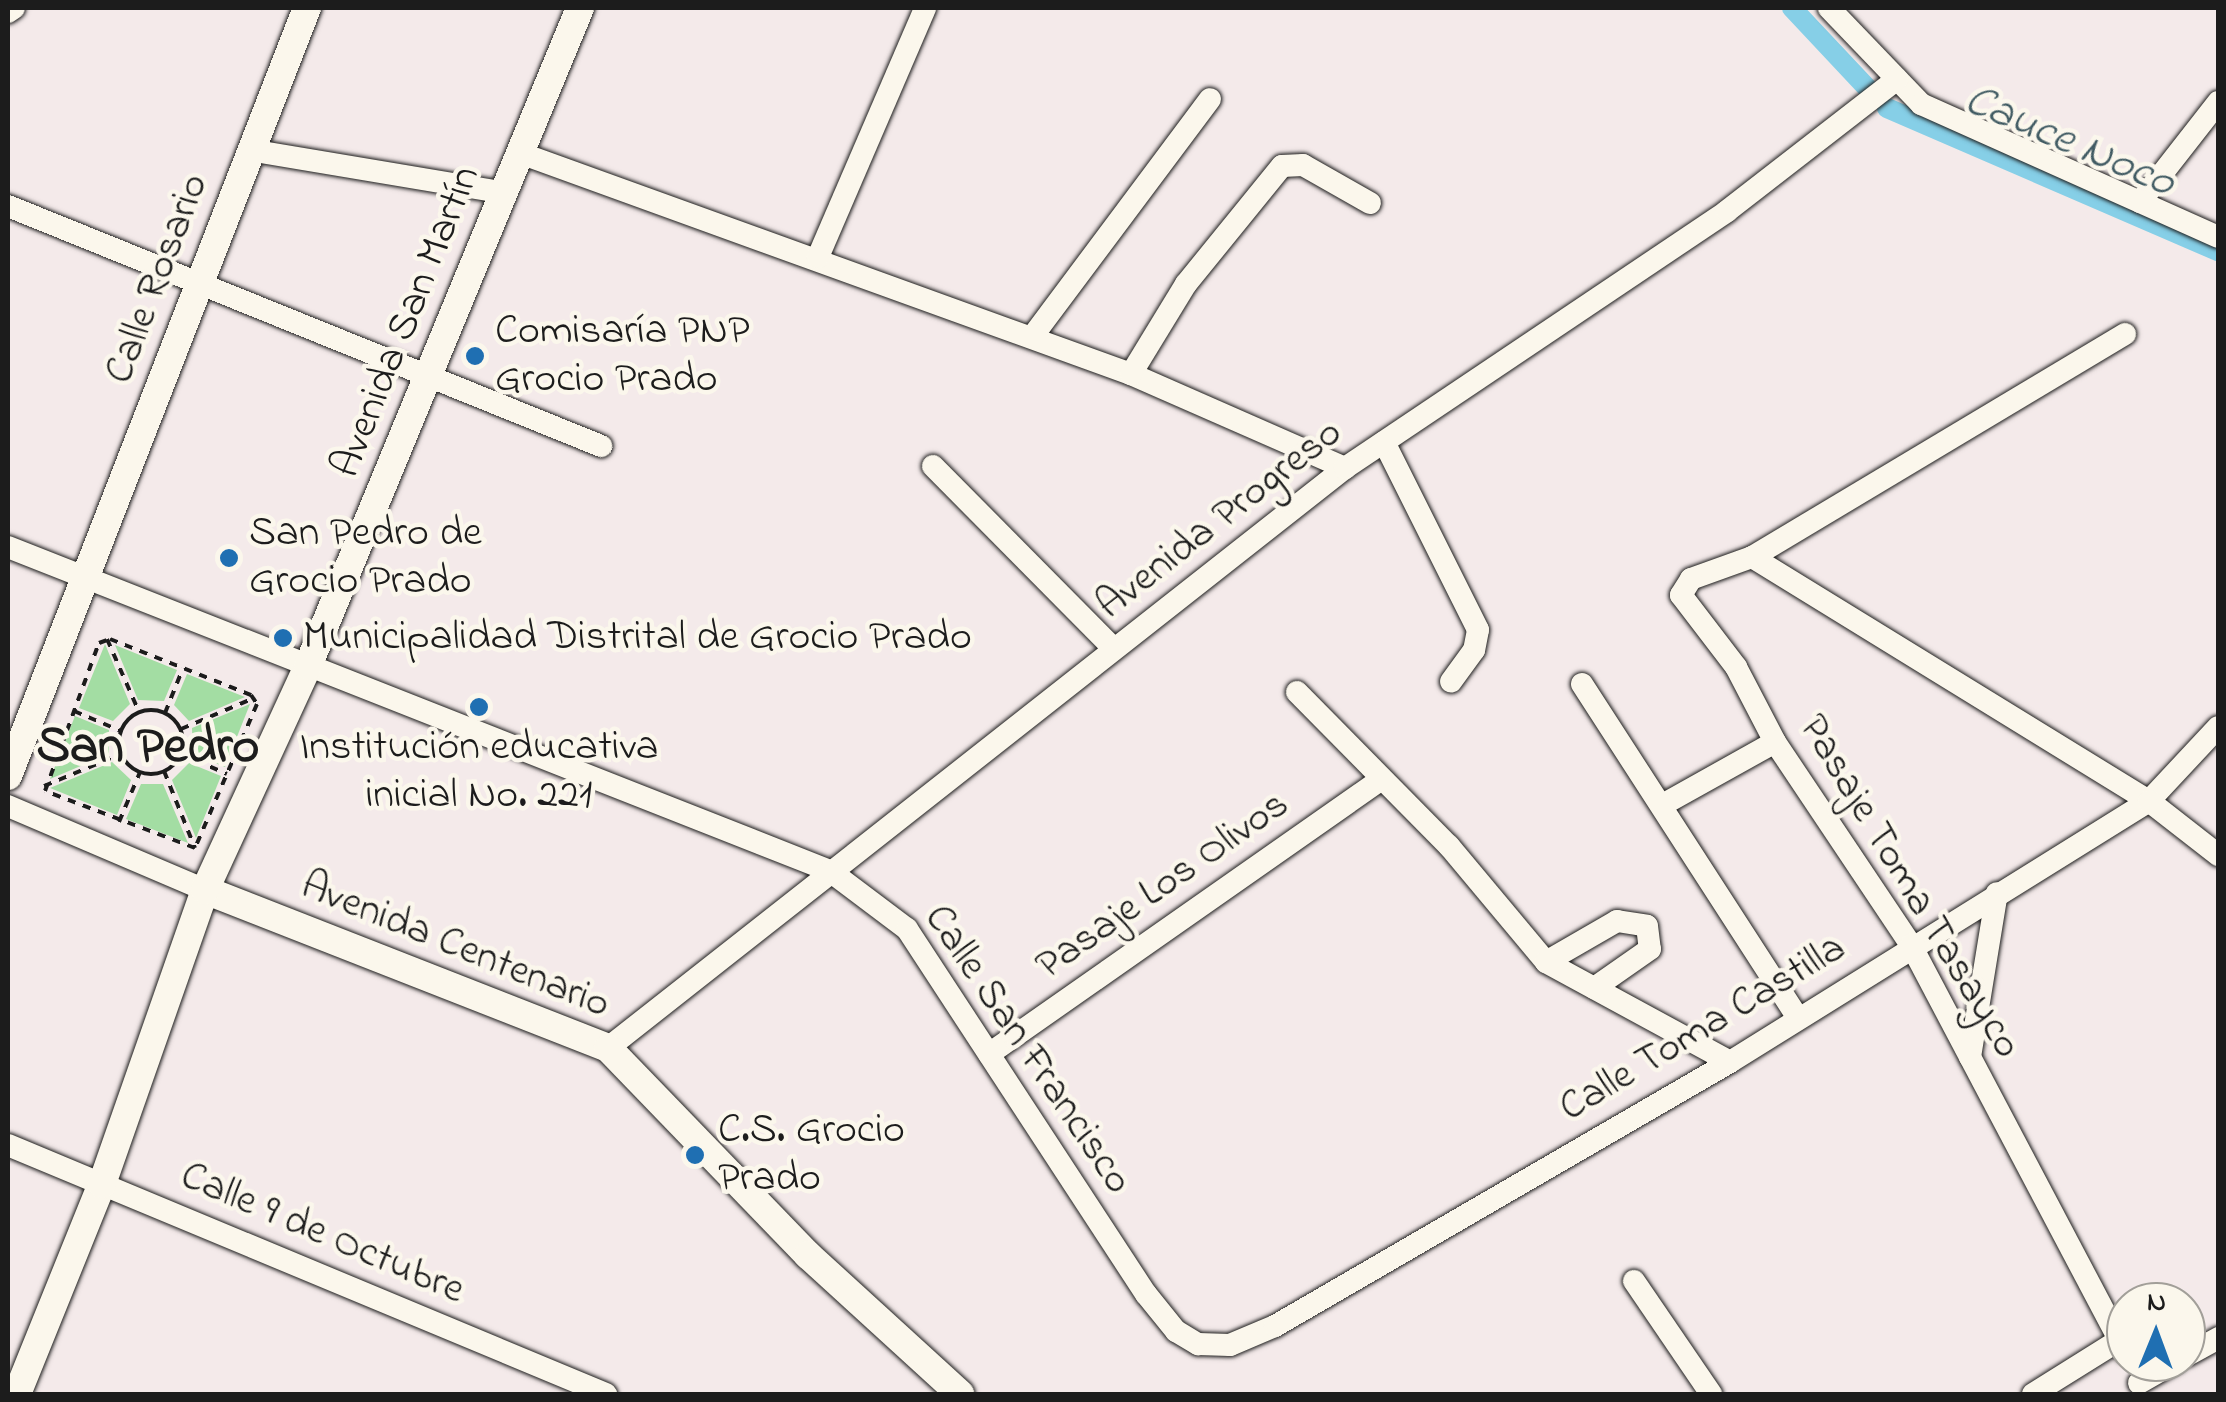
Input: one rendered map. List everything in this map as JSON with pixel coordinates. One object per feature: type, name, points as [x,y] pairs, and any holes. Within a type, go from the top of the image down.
[{"type":"main road","name":"Calle Rosario","points":[[8,776],[88,580],[249,150],[307,8]]},
{"type":"main road","name":"Avenida San Martín","points":[[16,1394],[102,1184],[204,890],[308,666],[580,8]]},
{"type":"main road","name":"Avenida Centenario","points":[[204,890],[608,1048],[808,1255],[960,1394]]},
{"type":"street","points":[[8,12],[14,8]]},
{"type":"street","points":[[818,258],[925,8]]},
{"type":"street","points":[[1829,8],[1921,104],[2218,237]]},
{"type":"street","name":"Avenida Progreso","points":[[608,1048],[1345,468],[1728,210],[1897,79]]},
{"type":"street","points":[[1032,337],[1210,99]]},
{"type":"street","points":[[2140,202],[2218,102]]},
{"type":"street","points":[[249,150],[501,192]]},
{"type":"street","points":[[520,153],[1132,374],[1345,468]]},
{"type":"street","points":[[1132,374],[1186,284],[1282,166],[1303,165],[1370,203]]},
{"type":"street","points":[[8,206],[432,373],[602,446]]},
{"type":"street","points":[[2126,334],[1752,558],[2149,800],[2218,856]]},
{"type":"street","points":[[1384,442],[1478,630],[1474,650],[1451,682]]},
{"type":"street","points":[[933,466],[1114,649]]},
{"type":"street","name":"Calle San Francisco","points":[[8,546],[830,872],[907,929],[1146,1294],[1176,1331],[1198,1344]]},
{"type":"street","name":"Pasaje Toma Tasayco","points":[[1752,558],[1691,579],[1682,586],[1684,604],[1736,667],[1775,742],[1911,946],[2106,1311]]},
{"type":"street","points":[[1582,684],[1664,804],[1798,1018]]},
{"type":"street","points":[[1297,692],[1449,846],[1546,962],[1730,1062]]},
{"type":"street","name":"Calle Toma Castilla","points":[[1198,1344],[1230,1345],[1275,1326],[1730,1062],[2149,800],[2218,727]]},
{"type":"street","points":[[1664,804],[1775,742]]},
{"type":"street","name":"Pasaje Los Olivos","points":[[989,1054],[1381,780]]},
{"type":"street","points":[[8,806],[204,890]]},
{"type":"street","points":[[1970,1057],[1996,893]]},
{"type":"street","points":[[1546,962],[1618,921],[1647,926],[1650,949],[1594,988]]},
{"type":"street","name":"Calle 9 de Octubre","points":[[8,1144],[606,1394]]},
{"type":"street","points":[[1634,1280],[1711,1394]]},
{"type":"street","points":[[2033,1394],[2106,1355]]},
{"type":"path","points":[[107,639],[254,698]]},
{"type":"path","points":[[44,786],[72,710],[107,639]]},
{"type":"path","points":[[107,639],[139,712]]},
{"type":"path","points":[[165,713],[183,668]]},
{"type":"path","points":[[181,729],[254,698]]},
{"type":"path","points":[[195,848],[228,774],[254,698]]},
{"type":"path","points":[[72,710],[120,730]]},
{"type":"path","points":[[139,712],[165,713],[181,729],[180,754],[164,771],[140,772],[121,754],[120,730],[139,712]]},
{"type":"path","points":[[44,786],[121,754]]},
{"type":"path","points":[[180,754],[228,774]]},
{"type":"path","points":[[164,771],[195,848]]},
{"type":"path","points":[[119,822],[140,772]]},
{"type":"path","points":[[44,786],[119,822],[195,848]]},
{"type":"green space","points":[[105,644],[130,704],[113,721],[79,708]]},
{"type":"green space","points":[[115,645],[177,670],[164,701],[138,700]]},
{"type":"green space","points":[[187,674],[245,697],[189,721],[174,705]]},
{"type":"green space","points":[[250,704],[225,767],[193,754],[192,728]]},
{"type":"green space","points":[[75,716],[109,730],[109,754],[50,779]]},
{"type":"green space","points":[[112,762],[131,780],[117,815],[50,788]]},
{"type":"green space","points":[[189,763],[221,776],[196,838],[172,780]]},
{"type":"green space","points":[[141,784],[163,784],[188,843],[126,819]]},
{"type":"waterway","name":"Cauce Noco","points":[[1792,8],[1869,90]]},
{"type":"waterway","name":"Cauce Noco","points":[[1887,108],[2218,251]]},
{"type":"place","name":"Comisaría PNP Grocio Prado","points":[[475,356]]},
{"type":"place","name":"San Pedro de Grocio Prado","points":[[229,558]]},
{"type":"place","name":"Municipalidad Distrital de Grocio Prado","points":[[283,638]]},
{"type":"place","name":"Institución educativa inicial No. 221","points":[[479,707]]},
{"type":"place","name":"C.S. Grocio Prado","points":[[695,1155]]},
{"type":"district","name":"San Pedro","points":[[148,749]]}]
